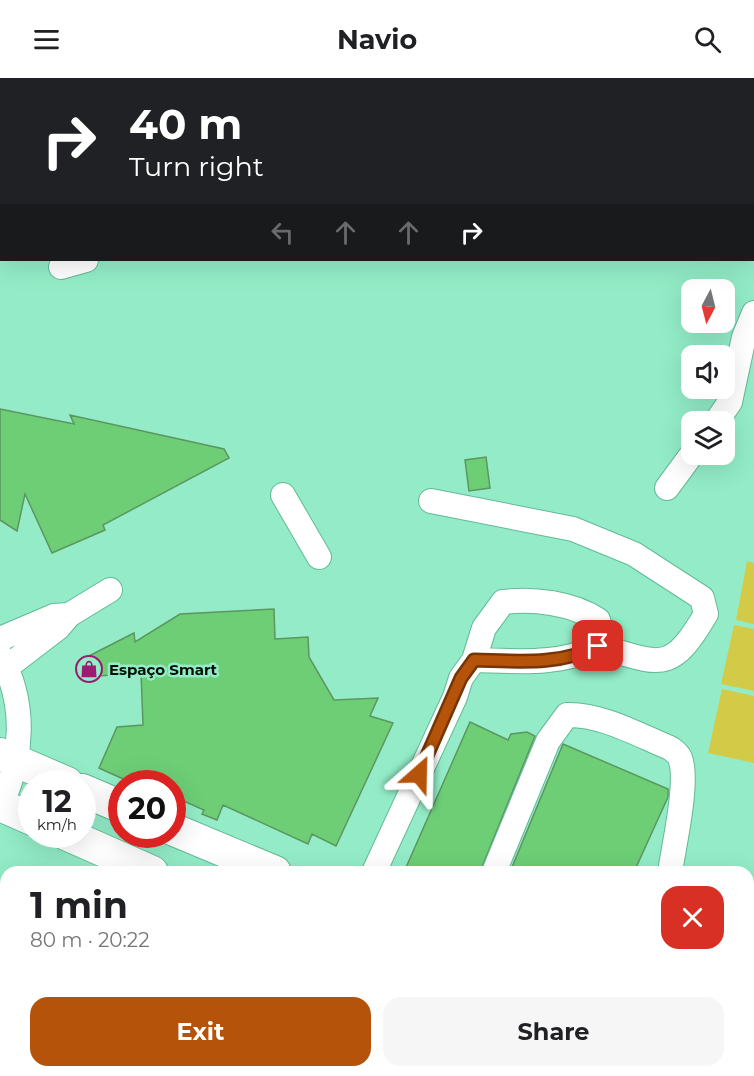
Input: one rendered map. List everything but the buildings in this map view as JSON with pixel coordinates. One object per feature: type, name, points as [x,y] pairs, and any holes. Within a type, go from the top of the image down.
[{"type":"main road","points":[[8,758],[36,770]]},
{"type":"main road","points":[[0,806],[18,813]]},
{"type":"main road","points":[[186,835],[261,866]]},
{"type":"main road","points":[[96,847],[138,866]]},
{"type":"street","points":[[61,267],[82,261]]},
{"type":"street","points":[[724,411],[730,402],[744,337],[754,314]]},
{"type":"street","points":[[668,488],[684,465]]},
{"type":"street","points":[[283,495],[319,557]]},
{"type":"street","points":[[431,501],[573,529],[634,554],[702,598],[706,614],[679,654],[663,661],[641,658],[598,646],[578,657],[523,662],[474,660]]},
{"type":"street","points":[[0,806],[8,758],[20,736],[19,712],[3,661],[58,628],[69,615],[110,590]]},
{"type":"street","points":[[377,866],[461,678],[474,660],[490,617],[502,602],[526,599],[585,612],[598,620],[601,632],[598,646]]},
{"type":"street","points":[[0,639],[54,616],[69,615]]},
{"type":"street","points":[[496,866],[548,741],[567,715],[579,715],[616,726],[670,748],[679,755],[683,769],[681,799],[671,866]]},
{"type":"shaded area","points":[[747,561],[754,563],[754,624],[736,620]]},
{"type":"shaded area","points":[[734,625],[754,629],[754,691],[721,684]]},
{"type":"shaded area","points":[[722,689],[754,696],[754,763],[708,753]]},
{"type":"place","name":"Espaço Smart","points":[[89,669]]},
{"type":"route","points":[[419,774],[455,697],[461,678],[474,660],[523,662],[578,657],[598,646]]}]
